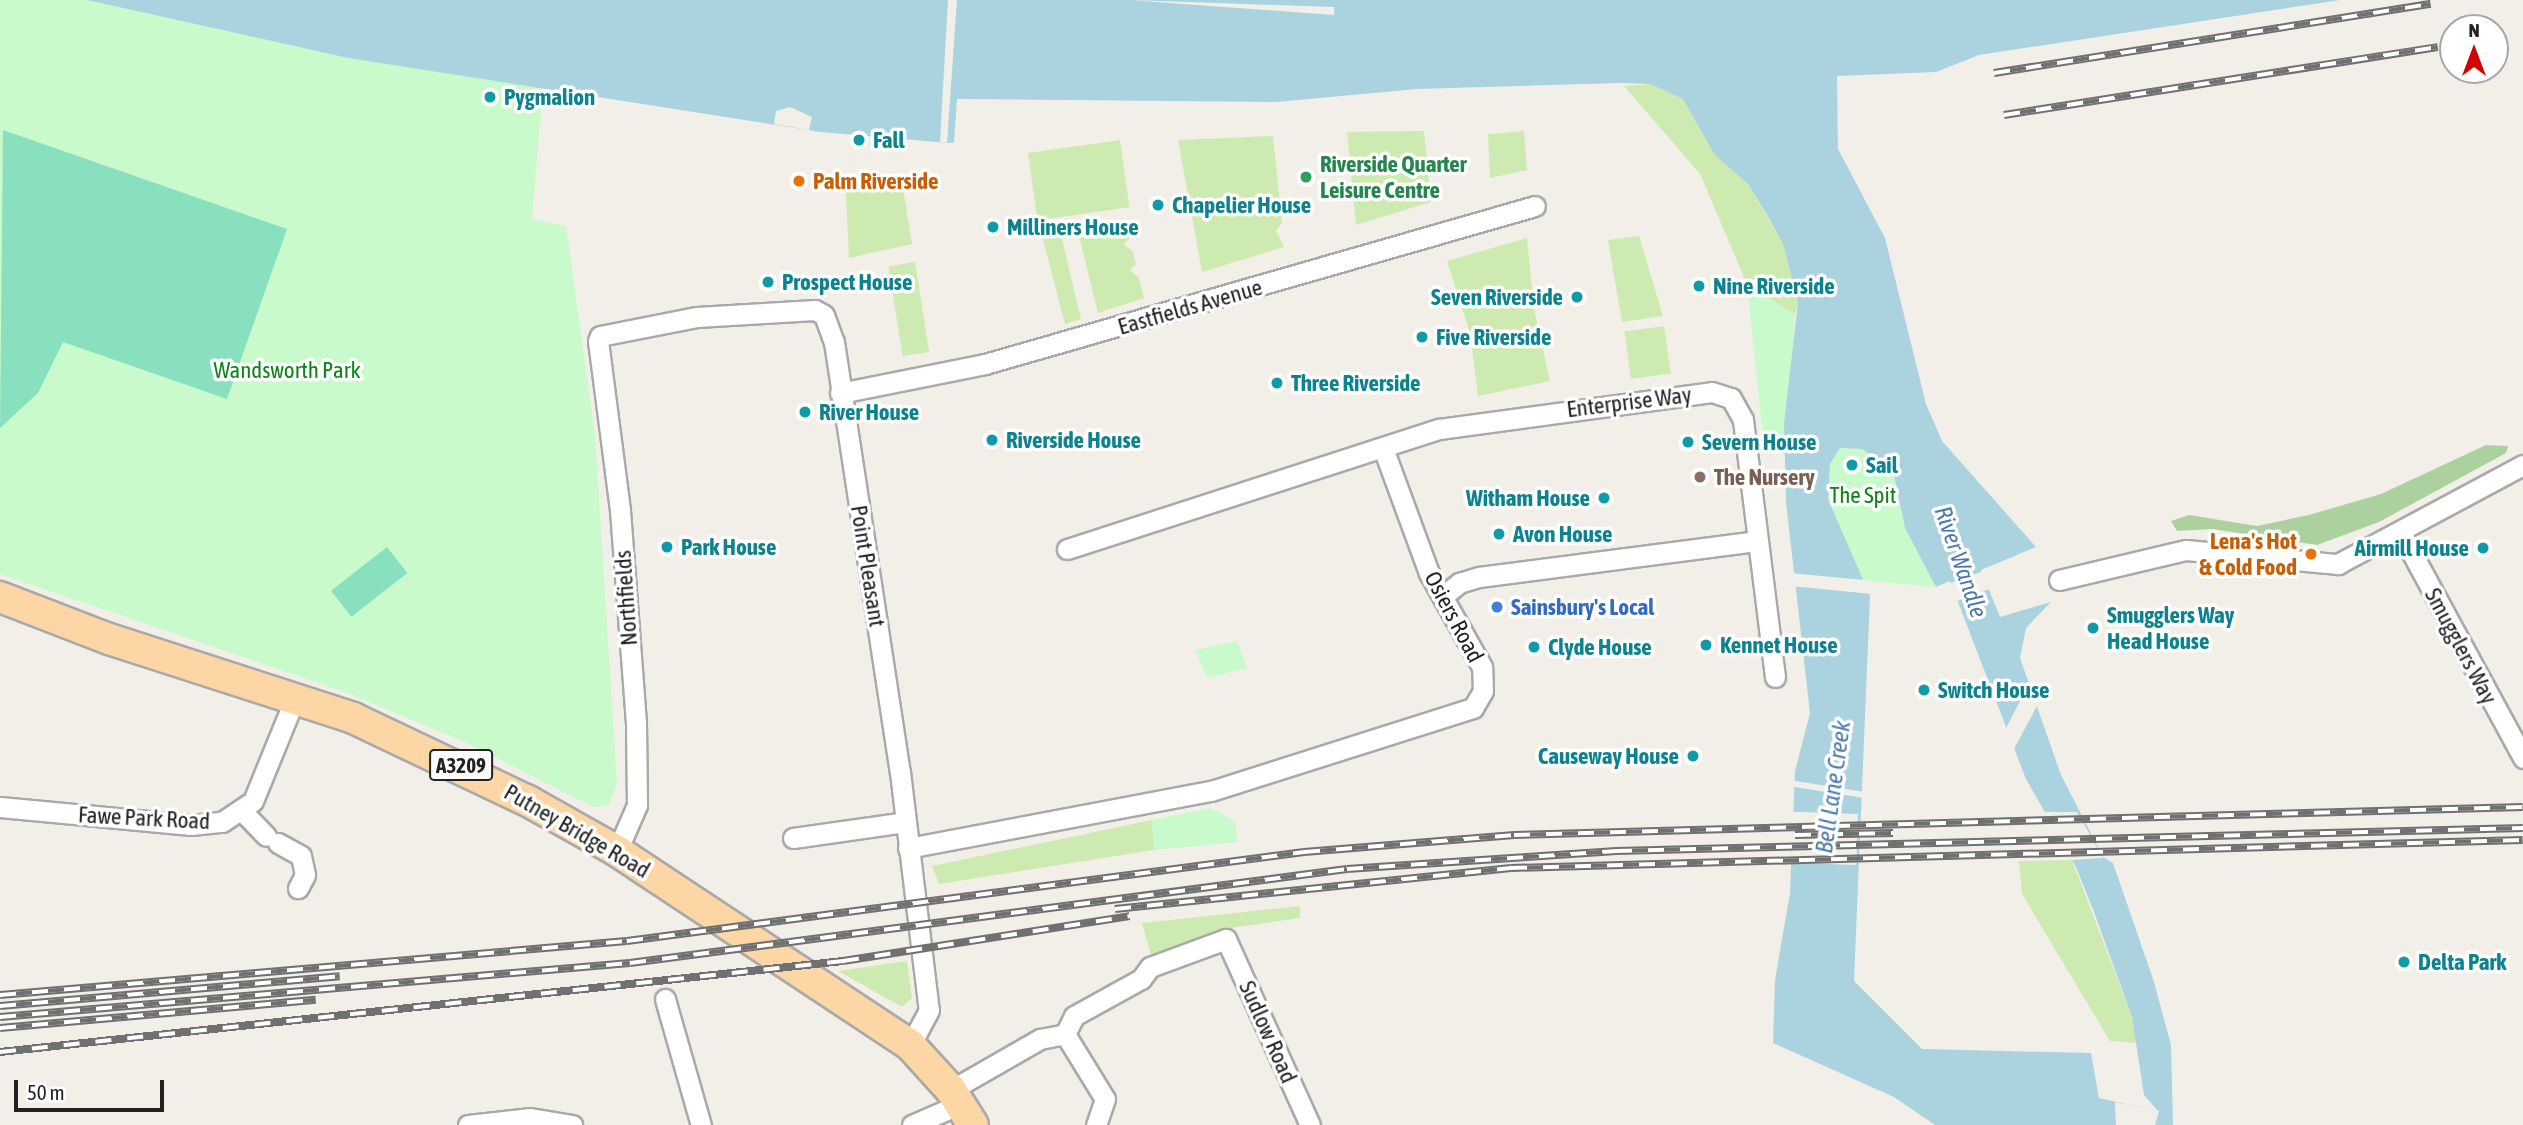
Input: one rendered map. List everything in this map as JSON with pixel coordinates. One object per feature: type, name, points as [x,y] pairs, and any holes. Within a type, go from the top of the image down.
[{"type":"main road","name":"Putney Bridge Road","points":[[0,597],[109,639],[295,698],[457,763],[617,851],[910,1045],[961,1106]]},
{"type":"street","name":"Eastfields Avenue","points":[[840,393],[974,367],[1535,205]]},
{"type":"street","name":"Point Pleasant","points":[[598,341],[600,336],[696,317],[815,310],[824,315],[834,342],[905,822],[929,1010],[910,1045]]},
{"type":"street","name":"Northfields","points":[[598,341],[620,510],[636,723],[637,806],[617,851]]},
{"type":"street","name":"Enterprise Way","points":[[1383,448],[1476,421],[1712,392],[1739,407],[1775,677]]},
{"type":"street","points":[[1067,550],[1383,448]]},
{"type":"street","name":"Osiers Road","points":[[908,848],[1211,791],[1473,708],[1483,691],[1482,667],[1429,573],[1383,448]]},
{"type":"street","points":[[2059,580],[2144,564],[2186,550],[2338,564],[2401,533],[2523,465]]},
{"type":"street","name":"Smugglers Way","points":[[2401,533],[2523,758]]},
{"type":"street","points":[[1443,596],[1459,583],[1479,577],[1758,541]]},
{"type":"street","name":"Fawe Park Road","points":[[0,807],[191,825],[222,822],[243,812],[273,763],[295,698]]},
{"type":"street","points":[[243,812],[272,839],[301,856],[305,875],[298,888]]},
{"type":"street","points":[[793,838],[905,822]]},
{"type":"street","name":"Sudlow Road","points":[[1065,1034],[1074,1016],[1141,979],[1150,967],[1226,939],[1310,1125]]},
{"type":"street","points":[[665,999],[701,1125]]},
{"type":"street","points":[[912,1125],[961,1106],[1040,1039],[1065,1034],[1105,1098],[1096,1125]]},
{"type":"street","points":[[468,1125],[547,1119],[572,1125]]},
{"type":"green space","name":"Wandsworth Park","points":[[0,0],[87,0],[348,58],[543,85],[532,219],[566,226],[595,435],[617,783],[609,805],[594,807],[465,742],[345,692],[0,574]]},
{"type":"green space","points":[[1650,84],[1683,99],[1748,184],[1783,244],[1798,302],[1795,315],[1747,284],[1700,174],[1624,86]]},
{"type":"green space","points":[[3,130],[287,229],[227,399],[63,342],[38,393],[0,428]]},
{"type":"green space","points":[[1424,131],[1431,202],[1356,225],[1347,132]]},
{"type":"green space","points":[[1524,131],[1527,170],[1490,178],[1488,134]]},
{"type":"green space","points":[[1273,136],[1282,223],[1276,231],[1284,247],[1202,272],[1178,140]]},
{"type":"green space","points":[[1120,140],[1129,207],[1037,220],[1028,153]]},
{"type":"green space","points":[[845,175],[901,176],[912,244],[849,258]]},
{"type":"green space","points":[[1128,223],[1130,237],[1124,244],[1133,252],[1136,264],[1130,270],[1139,278],[1144,298],[1098,313],[1079,236],[1062,239],[1081,319],[1065,324],[1042,236]]},
{"type":"green space","points":[[1639,236],[1663,316],[1622,322],[1608,240]]},
{"type":"green space","points":[[1527,238],[1534,309],[1550,381],[1478,396],[1470,333],[1447,261]]},
{"type":"green space","points":[[915,262],[929,352],[903,356],[888,266]]},
{"type":"green space","points":[[1747,284],[1795,315],[1785,455],[1764,446]]},
{"type":"green space","points":[[1664,326],[1671,374],[1631,379],[1624,332]]},
{"type":"green space","points":[[2486,445],[2508,446],[2506,453],[2379,522],[2317,545],[2212,529],[2177,531],[2171,521],[2189,515],[2257,526],[2309,515],[2381,494]]},
{"type":"green space","name":"The Spit","points":[[1840,448],[1862,449],[1893,471],[1905,528],[1936,587],[1860,580],[1828,499],[1830,464]]},
{"type":"green space","points":[[387,547],[407,573],[351,617],[331,591]]},
{"type":"green space","points":[[1237,641],[1247,668],[1207,678],[1195,650]]},
{"type":"green space","points":[[1210,808],[1235,821],[1238,842],[1154,850],[1152,820]]},
{"type":"green space","points":[[1152,820],[1154,850],[939,884],[932,866]]},
{"type":"green space","points":[[2072,860],[2132,1017],[2137,1043],[2110,1041],[2022,894],[2019,861]]},
{"type":"green space","points":[[1300,906],[1300,918],[1216,930],[1153,962],[1142,923]]},
{"type":"green space","points":[[907,961],[912,998],[902,1007],[838,971]]},
{"type":"water","points":[[87,0],[2340,0],[1979,55],[1936,72],[1837,76],[1838,149],[1885,238],[1926,404],[1942,441],[2036,547],[1981,570],[2000,617],[2051,602],[2026,628],[2020,658],[2061,775],[2103,857],[2113,863],[2154,982],[2171,1045],[2173,1125],[1935,1125],[1894,1097],[1773,1043],[1775,980],[1790,893],[1795,771],[1810,713],[1786,502],[1784,424],[1798,302],[1783,244],[1767,215],[1748,184],[1715,155],[1683,99],[1650,84],[1621,83],[1417,89],[1276,102],[957,99],[954,143],[948,143],[821,132],[348,58]],"holes":[[[1840,448],[1862,449],[1893,471],[1905,528],[1936,587],[1950,581],[2026,779],[2076,867],[2094,912],[2132,1017],[2144,1095],[2158,1111],[2099,1098],[2091,1053],[1922,1049],[1854,981],[1870,596],[1828,499],[1830,464]]]},
{"type":"pier","points":[[948,0],[957,0],[947,143],[940,142]]},
{"type":"pier","points":[[1129,0],[1334,7],[1334,15]]},
{"type":"pier","points":[[790,107],[812,117],[809,130],[774,124],[776,111]]},
{"type":"pier","points":[[1997,566],[1986,572],[1992,588],[1955,602],[1948,584]]},
{"type":"pier","points":[[1790,573],[1864,580],[1872,594],[1790,586]]},
{"type":"pier","points":[[2030,682],[2039,702],[2012,753],[2004,732]]},
{"type":"pier","points":[[1791,780],[1865,792],[1864,798],[1790,786]]},
{"type":"pier","points":[[1793,812],[1858,814],[1856,865],[1791,863]]},
{"type":"pier","points":[[2041,812],[2077,812],[2103,858],[2072,860]]},
{"type":"pier","points":[[2115,1102],[2159,1111],[2155,1125],[2116,1125]]},
{"type":"railway","points":[[1994,73],[2431,4]]},
{"type":"railway","points":[[2004,115],[2438,47]]},
{"type":"railway","points":[[0,995],[627,941],[1304,852],[1514,835],[2523,807]]},
{"type":"railway","points":[[0,1017],[630,963],[1347,869],[1616,851],[2523,828]]},
{"type":"railway","points":[[1795,835],[1893,833]]},
{"type":"railway","points":[[1115,909],[1511,868],[2523,840]]},
{"type":"railway","points":[[0,1052],[843,961],[1129,916]]},
{"type":"railway","points":[[0,1006],[340,976]]},
{"type":"railway","points":[[0,1028],[316,1000]]},
{"type":"place","name":"Pygmalion","points":[[490,97]]},
{"type":"place","name":"Fall","points":[[859,140]]},
{"type":"place","name":"Riverside Quarter Leisure Centre","points":[[1306,177]]},
{"type":"place","name":"Palm Riverside","points":[[799,181]]},
{"type":"place","name":"Chapelier House","points":[[1158,205]]},
{"type":"place","name":"Milliners House","points":[[993,227]]},
{"type":"place","name":"Prospect House","points":[[768,282]]},
{"type":"place","name":"Nine Riverside","points":[[1699,286]]},
{"type":"place","name":"Seven Riverside","points":[[1577,297]]},
{"type":"place","name":"Five Riverside","points":[[1422,337]]},
{"type":"place","name":"Three Riverside","points":[[1277,383]]},
{"type":"place","name":"River House","points":[[805,412]]},
{"type":"place","name":"Riverside House","points":[[992,440]]},
{"type":"place","name":"Severn House","points":[[1688,442]]},
{"type":"place","name":"Sail","points":[[1852,465]]},
{"type":"place","name":"The Nursery","points":[[1700,477]]},
{"type":"place","name":"Witham House","points":[[1604,498]]},
{"type":"place","name":"Avon House","points":[[1499,534]]},
{"type":"place","name":"Park House","points":[[667,547]]},
{"type":"place","name":"Airmill House","points":[[2483,548]]},
{"type":"place","name":"Lena's Hot & Cold Food","points":[[2311,554]]},
{"type":"place","name":"Sainsbury's Local","points":[[1497,607]]},
{"type":"place","name":"Smugglers Way Head House","points":[[2093,628]]},
{"type":"place","name":"Kennet House","points":[[1706,645]]},
{"type":"place","name":"Clyde House","points":[[1534,647]]},
{"type":"place","name":"Switch House","points":[[1924,690]]},
{"type":"place","name":"Causeway House","points":[[1693,756]]},
{"type":"place","name":"Delta Park","points":[[2404,962]]},
{"type":"water label","name":"River Wandle","points":[[1961,562]]},
{"type":"water label","name":"Bell Lane Creek","points":[[1833,787]]}]
